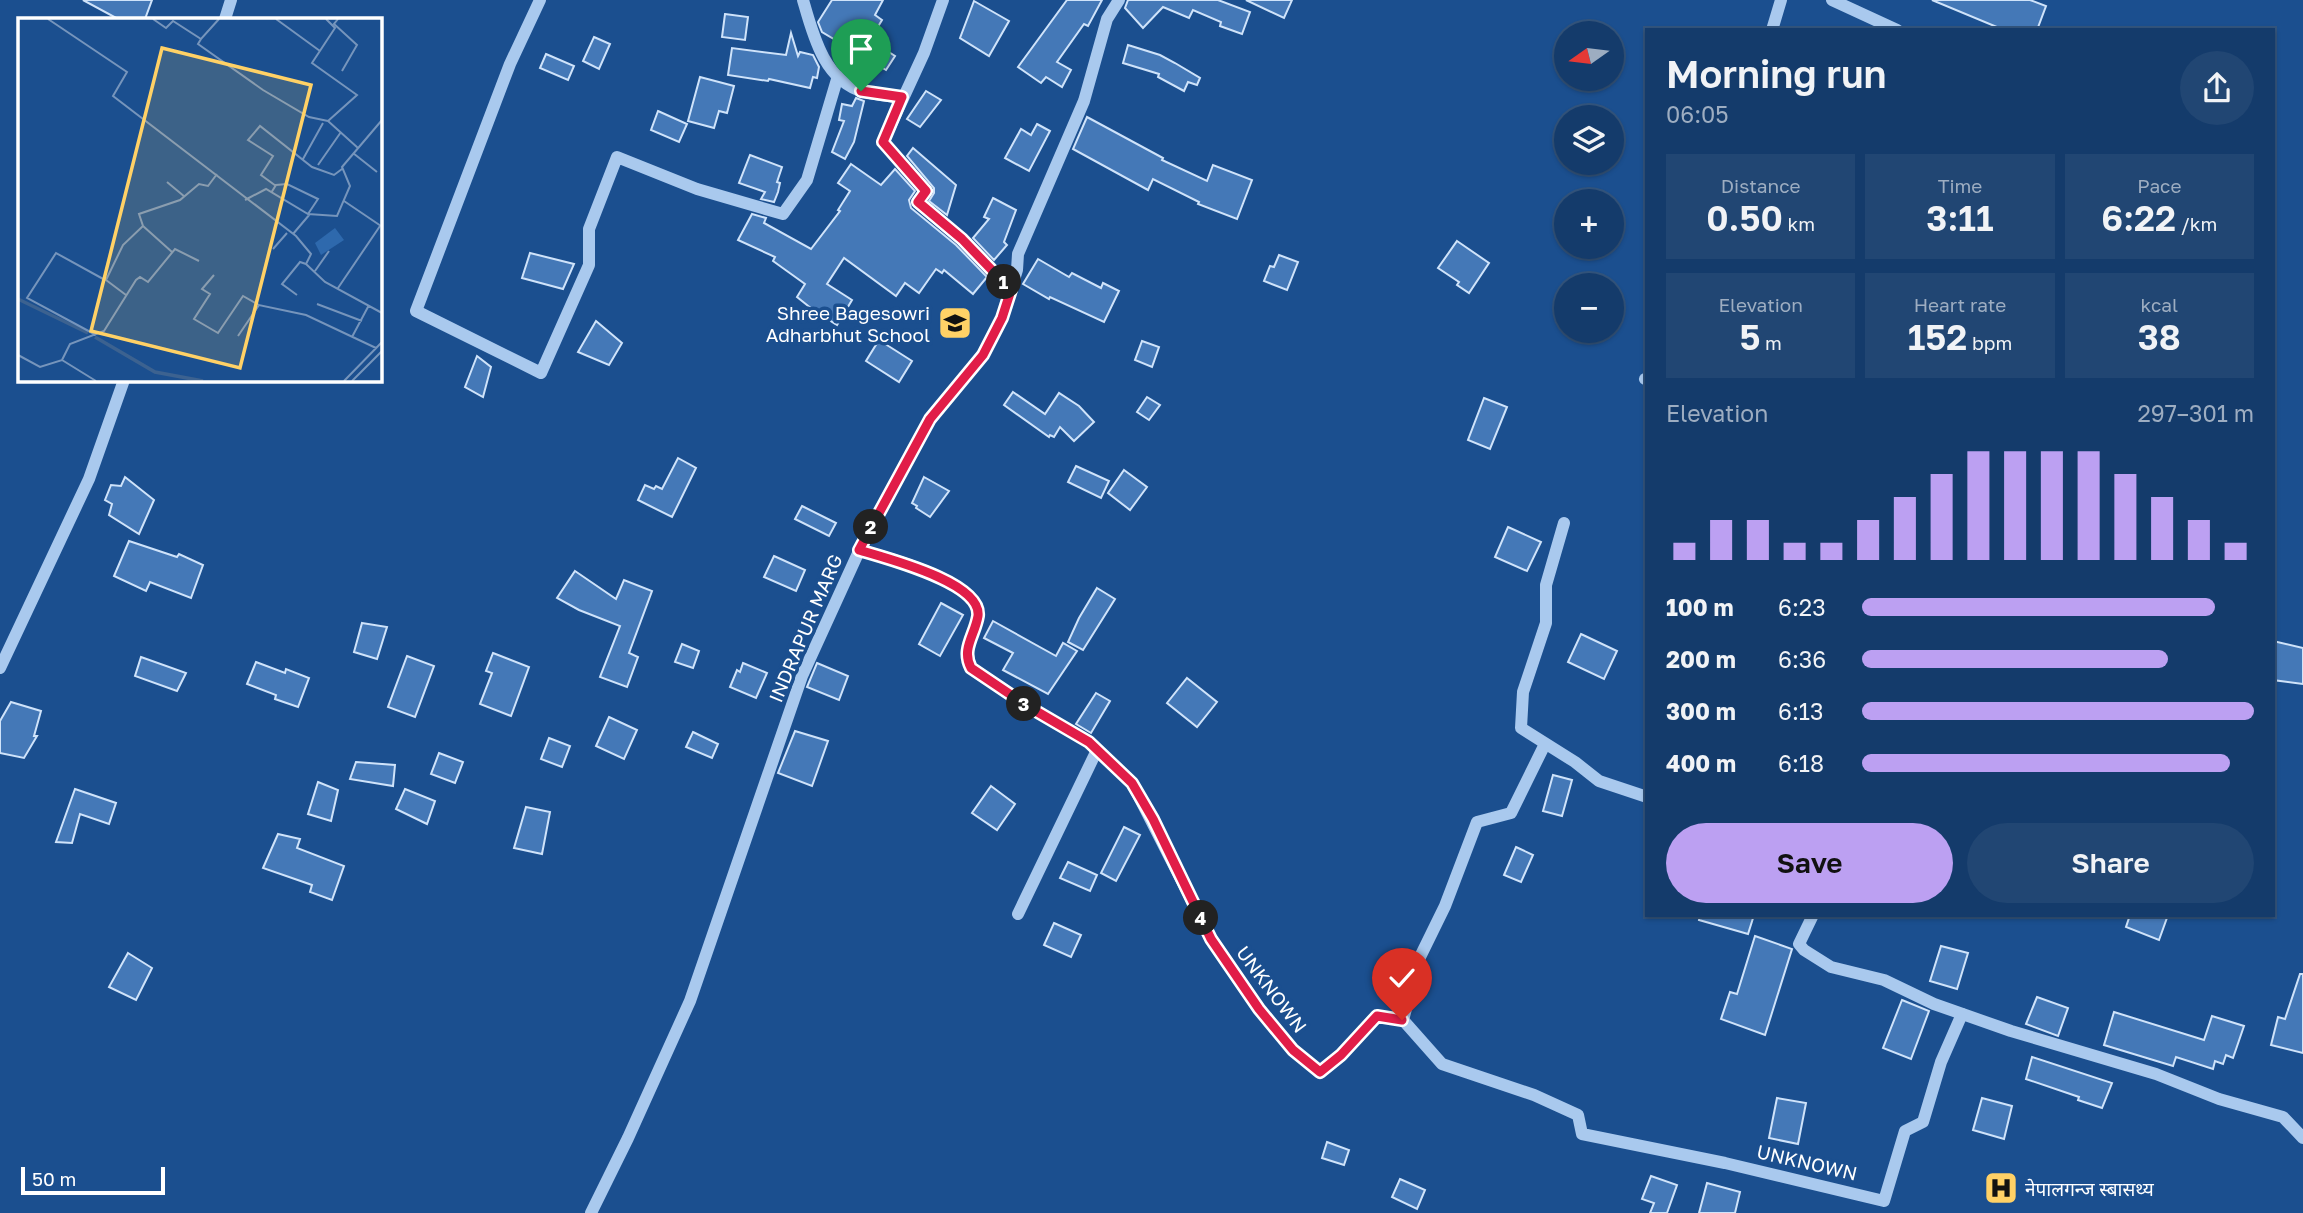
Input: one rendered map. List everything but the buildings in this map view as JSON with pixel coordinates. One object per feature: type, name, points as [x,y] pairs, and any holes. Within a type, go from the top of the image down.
[{"type":"street","points":[[225,18],[231,0]]},
{"type":"street","points":[[540,0],[509,64],[416,311],[541,373],[589,265],[589,229],[617,157],[697,189],[783,214],[807,180],[838,76]]},
{"type":"street","points":[[803,0],[812,33],[832,73],[861,91],[902,97]]},
{"type":"street","points":[[943,0],[924,53],[883,142],[926,191],[918,202],[962,239],[1011,290]]},
{"type":"street","name":"INDRAPUR MARG","points":[[591,1213],[690,1001],[802,676],[859,550],[930,419],[983,355],[1002,318],[1017,270],[1018,254],[1084,101],[1107,19],[1119,0]]},
{"type":"street","points":[[1773,28],[1781,0]]},
{"type":"street","points":[[1832,0],[1893,28]]},
{"type":"street","points":[[0,668],[89,479],[123,382]]},
{"type":"street","points":[[1564,523],[1546,585],[1546,623],[1523,692],[1521,729],[1575,762],[1599,781],[1645,796]]},
{"type":"street","name":"UNKNOWN","points":[[859,550],[950,582],[970,597],[978,609],[978,619],[968,645],[967,660],[971,668],[1029,707],[1089,742],[1132,783],[1153,819],[1211,939],[1259,1009],[1293,1050],[1320,1072],[1341,1055],[1377,1016],[1402,1020],[1442,1064],[1534,1095],[1578,1115],[1582,1134],[1750,1168],[1886,1207],[1905,1131],[1923,1122],[1941,1062],[1962,1014]]},
{"type":"street","points":[[1402,1020],[1420,957],[1445,906],[1477,822],[1511,813],[1545,744]]},
{"type":"street","points":[[1018,914],[1097,750]]},
{"type":"street","points":[[1812,917],[1799,944],[1831,968],[1884,980],[1962,1014],[2071,1051],[2156,1074],[2219,1099],[2283,1117],[2303,1138]]},
{"type":"place","name":"Shree Bagesowri Adharbhut School","points":[[955,323]]},
{"type":"place","name":"नेपालगन्ज स्बासथ्य","points":[[2001,1188]]},
{"type":"route","points":[[861,91],[902,97],[883,142],[926,191],[918,202],[962,239],[1011,290],[1002,318],[983,355],[930,419],[859,550],[950,582],[970,597],[978,609],[978,619],[968,645],[967,660],[971,668],[1029,707],[1089,742],[1132,783],[1153,819],[1211,939],[1259,1009],[1293,1050],[1320,1072],[1341,1055],[1377,1016],[1402,1020]]}]
